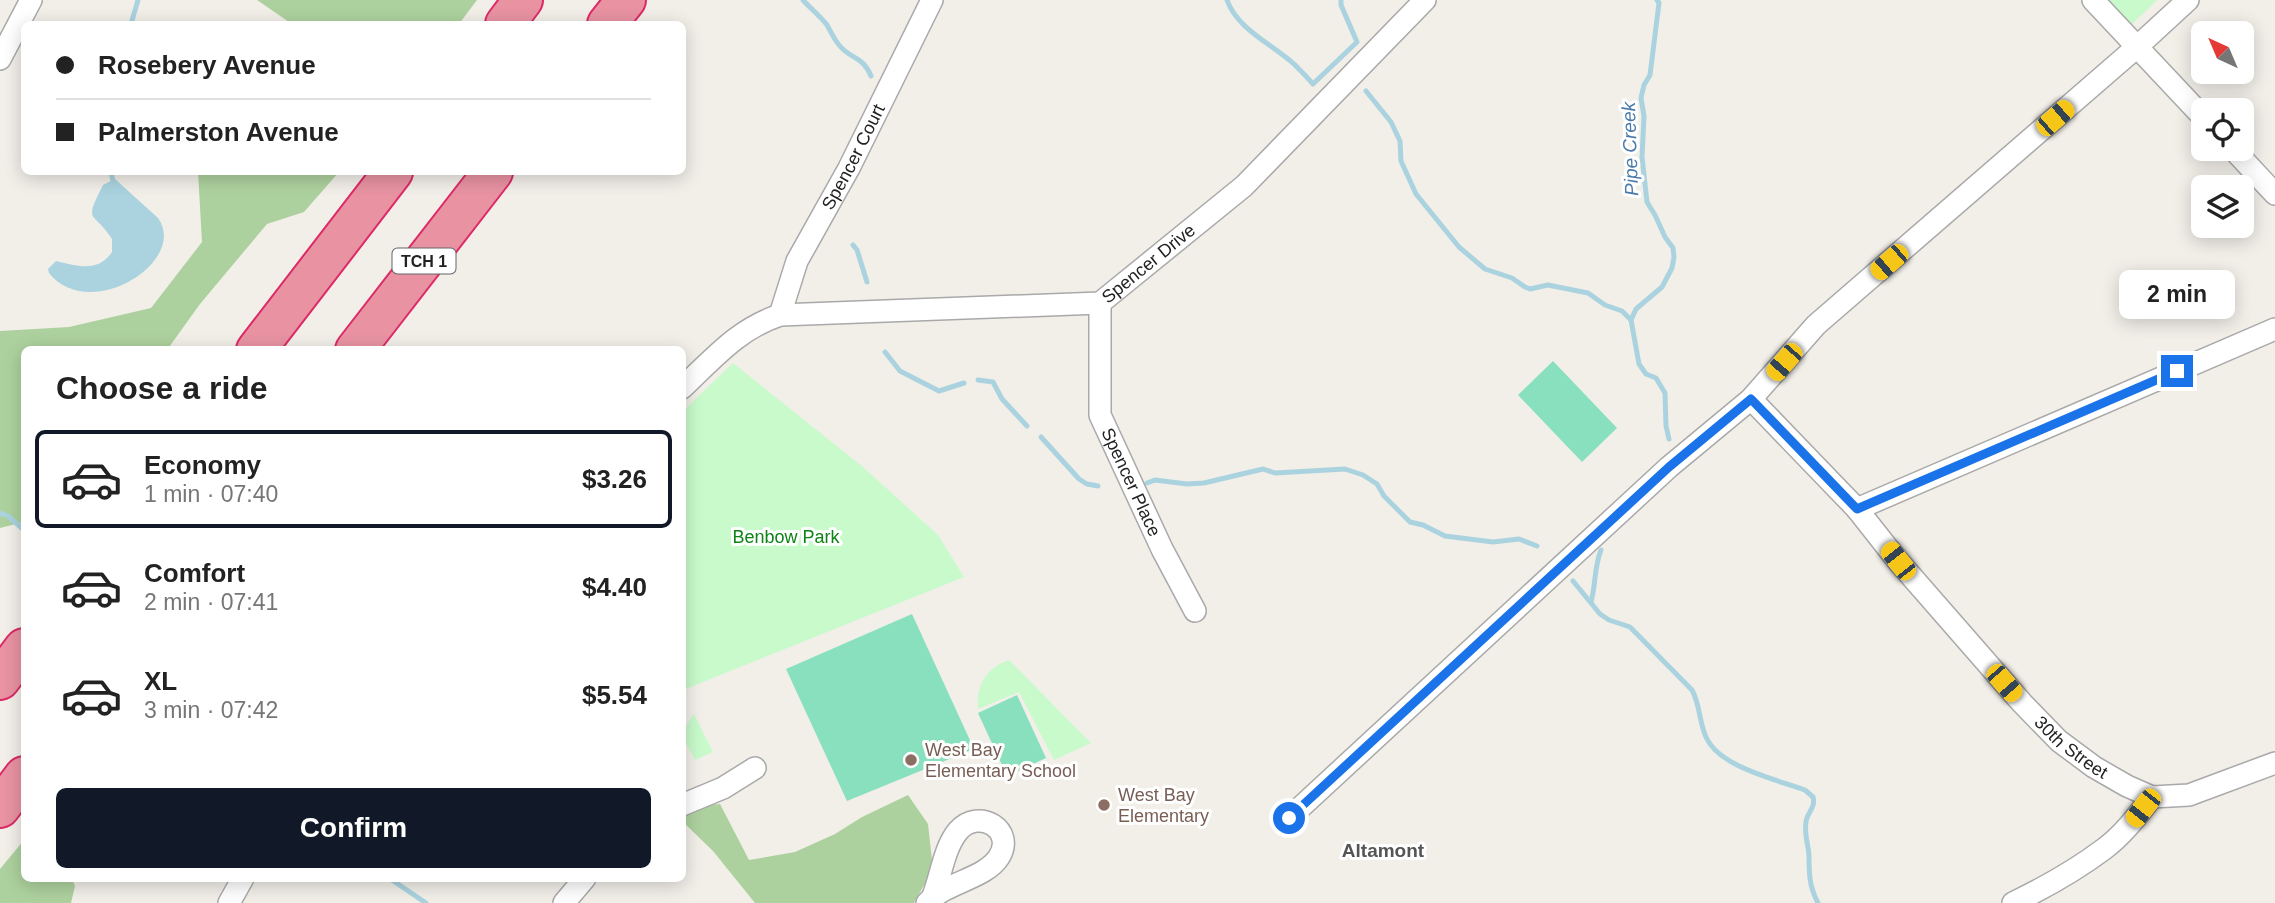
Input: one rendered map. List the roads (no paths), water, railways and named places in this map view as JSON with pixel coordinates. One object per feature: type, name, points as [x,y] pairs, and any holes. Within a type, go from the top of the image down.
[{"type":"highway","points":[[609,21],[626,0]]},
{"type":"highway","points":[[259,346],[391,175]]},
{"type":"highway","name":"TCH 1","points":[[358,346],[491,175]]},
{"type":"highway","points":[[0,680],[21,652]]},
{"type":"highway","points":[[0,808],[21,780]]},
{"type":"street","points":[[0,59],[31,0]]},
{"type":"street","name":"Spencer Court","points":[[780,315],[797,261],[849,168],[932,0]]},
{"type":"street","points":[[2093,0],[2191,104]]},
{"type":"street","points":[[1289,818],[1660,474],[1751,399],[1816,325],[2188,0]]},
{"type":"street","name":"Spencer Drive","points":[[780,315],[1100,303],[1244,186],[1418,3]]},
{"type":"street","points":[[2244,161],[2275,194]]},
{"type":"street","name":"Spencer Place","points":[[1100,303],[1100,415],[1162,549],[1195,611]]},
{"type":"street","points":[[686,384],[742,332],[780,315]]},
{"type":"street","points":[[1857,509],[2275,329]]},
{"type":"street","name":"30th Street","points":[[1751,399],[1857,509],[1907,571],[2022,703],[2059,741],[2094,767],[2152,797]]},
{"type":"street","points":[[2013,903],[2042,897],[2104,849],[2134,820],[2152,797],[2189,795],[2275,763]]},
{"type":"street","points":[[686,803],[723,788],[755,768]]},
{"type":"street","points":[[229,903],[241,882]]},
{"type":"street","points":[[564,903],[582,882]]},
{"type":"water","points":[[115,179],[158,218],[164,235],[160,252],[148,268],[130,281],[110,289],[88,292],[67,287],[49,273],[48,269],[56,261],[79,266],[94,265],[106,259],[112,252],[112,239],[92,212],[103,185]]},
{"type":"waterway","points":[[132,21],[138,0]]},
{"type":"waterway","name":"Pipe Creek","points":[[803,0],[827,25],[839,45],[864,64],[871,76]]},
{"type":"waterway","points":[[1227,0],[1247,28],[1294,64],[1313,84],[1357,42],[1341,0]]},
{"type":"waterway","name":"Pipe Creek","points":[[1631,320],[1636,309],[1662,287],[1672,268],[1674,257],[1673,248],[1647,202],[1642,157],[1644,116],[1641,98],[1650,75],[1659,3],[1657,0]]},
{"type":"waterway","name":"Pipe Creek","points":[[1366,91],[1391,122],[1400,141],[1401,161],[1416,194],[1459,247],[1485,269],[1512,278],[1525,287],[1530,289],[1548,285],[1588,293],[1605,305],[1622,311],[1631,320],[1639,364],[1646,374],[1656,378],[1665,393],[1669,439]]},
{"type":"waterway","points":[[112,175],[113,181]]},
{"type":"waterway","name":"Pipe Creek","points":[[853,245],[867,282]]},
{"type":"waterway","name":"Pipe Creek","points":[[885,352],[900,371],[939,391],[964,383]]},
{"type":"waterway","name":"Pipe Creek","points":[[978,380],[993,382],[1002,399],[1027,426]]},
{"type":"waterway","name":"Pipe Creek","points":[[1041,437],[1079,479],[1098,486]]},
{"type":"waterway","name":"Pipe Creek","points":[[1147,483],[1155,480],[1204,483],[1263,469],[1275,473],[1345,469],[1363,475],[1377,484],[1384,496],[1410,522],[1445,536],[1493,542],[1519,539],[1537,546]]},
{"type":"waterway","points":[[0,513],[21,527]]},
{"type":"waterway","name":"Pipe Creek","points":[[1591,602],[1601,550]]},
{"type":"waterway","name":"Pipe Creek","points":[[1573,581],[1600,614],[1630,627],[1692,690],[1706,737],[1713,747],[1735,764],[1805,790],[1813,797],[1805,830],[1810,879],[1818,903]]},
{"type":"waterway","points":[[395,882],[426,903]]},
{"type":"place","name":"West Bay Elementary School","points":[[911,760]]},
{"type":"place","name":"West Bay Elementary","points":[[1104,805]]},
{"type":"district","name":"Altamont","points":[[1383,850]]},
{"type":"park label","name":"Benbow Park","points":[[786,537]]}]
